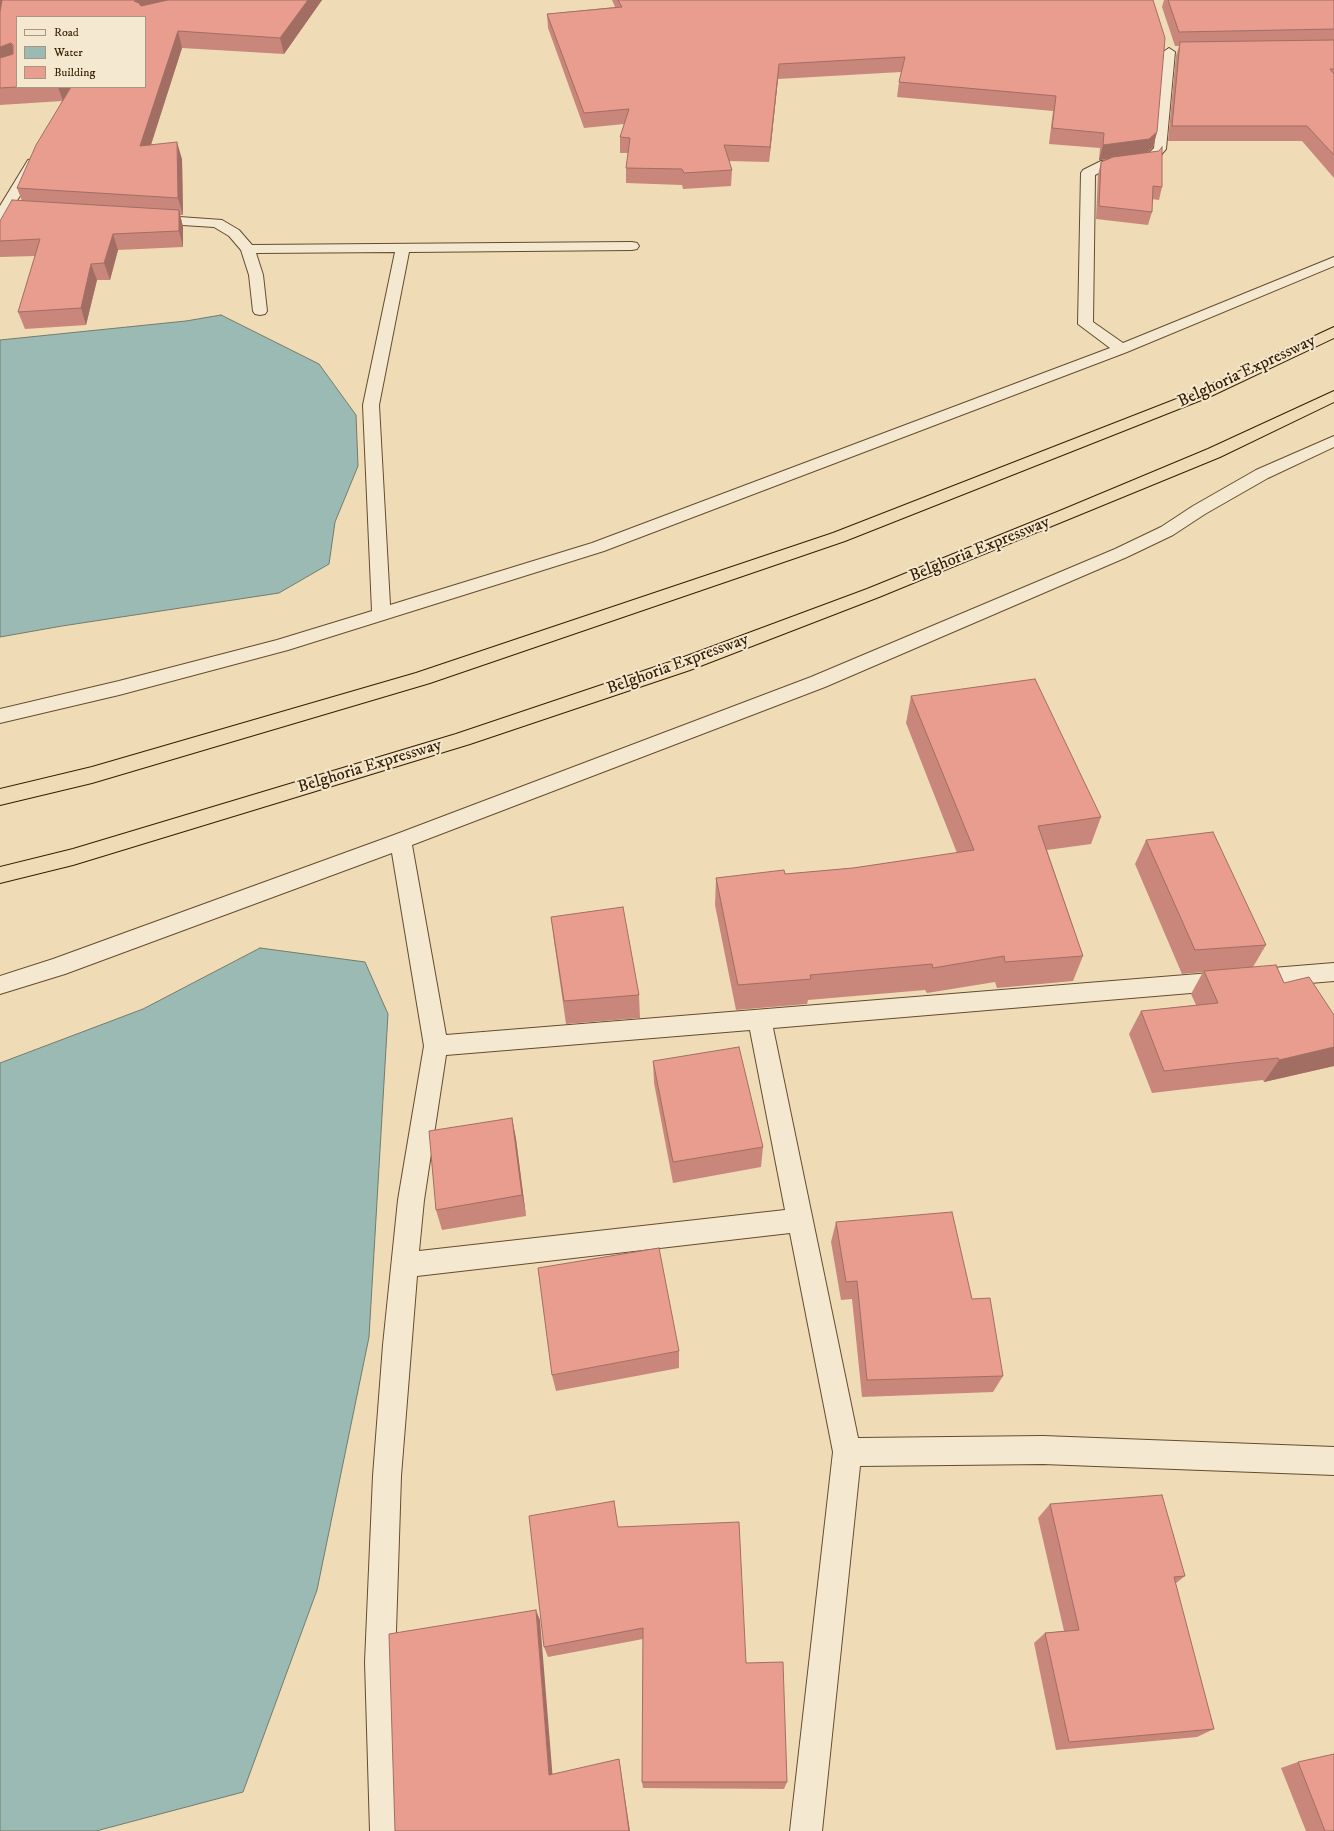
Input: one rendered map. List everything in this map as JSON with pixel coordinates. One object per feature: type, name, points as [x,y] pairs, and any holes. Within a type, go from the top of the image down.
[{"type":"highway","name":"Belghoria Expressway","points":[[0,797],[92,775],[423,678],[839,537],[1203,394],[1334,332]]},
{"type":"highway","name":"Belghoria Expressway","points":[[0,875],[73,857],[462,739],[683,665],[873,593],[1061,517],[1214,453],[1334,396]]},
{"type":"street","points":[[1122,349],[1085,324],[1088,173],[1106,164],[1150,160],[1160,149],[1168,48],[1184,51]]},
{"type":"street","points":[[2,214],[39,153]]},
{"type":"street","points":[[2,214],[20,211]]},
{"type":"street","points":[[139,218],[218,223],[234,233],[248,249],[256,275],[260,311]]},
{"type":"street","points":[[248,249],[632,246]]},
{"type":"street","points":[[381,615],[371,405],[403,248]]},
{"type":"street","points":[[0,716],[119,688],[281,645],[598,547],[1122,349],[1334,261]]},
{"type":"street","points":[[0,985],[57,967],[401,841],[818,682],[1107,560],[1168,531],[1199,510],[1262,474],[1334,441]]},
{"type":"street","points":[[386,1831],[380,1662],[387,1476],[404,1265],[411,1200],[436,1046],[401,841]]},
{"type":"street","points":[[436,1046],[1334,972]]},
{"type":"street","points":[[759,1019],[847,1452],[806,1831]]},
{"type":"street","points":[[404,1265],[799,1220]]},
{"type":"street","points":[[847,1452],[1043,1450],[1334,1461]]},
{"type":"water","points":[[221,315],[319,364],[356,415],[358,466],[335,522],[329,564],[279,593],[62,626],[0,637],[0,340],[186,321]]},
{"type":"water","points":[[260,948],[365,962],[388,1014],[369,1337],[317,1590],[243,1792],[96,1831],[0,1831],[0,1063],[143,1009]]},
{"type":"building","points":[[2,0],[139,0],[134,1],[139,3],[141,6],[168,0],[308,0],[280,38],[178,31],[140,146],[177,142],[178,198],[17,188],[36,145],[70,88],[146,88],[146,16],[16,16],[16,87],[0,88],[0,58],[13,54],[13,45],[11,43],[0,47],[0,12]]},
{"type":"building","points":[[618,0],[1153,0],[1165,38],[1157,132],[1149,139],[1103,145],[1104,133],[1052,128],[1056,96],[899,82],[905,57],[779,64],[770,147],[724,145],[732,170],[684,173],[682,169],[626,168],[630,138],[620,137],[629,109],[584,113],[547,14],[622,7]]},
{"type":"building","points":[[1168,0],[1334,0],[1334,29],[1179,32]]},
{"type":"building","points":[[1334,40],[1334,69],[1330,69],[1334,74],[1334,155],[1307,126],[1172,126],[1180,42]]},
{"type":"building","points":[[1162,147],[1162,187],[1153,186],[1152,212],[1099,206],[1101,162],[1113,157],[1159,151]]},
{"type":"building","points":[[12,200],[179,210],[179,231],[113,234],[104,263],[91,264],[81,308],[18,312],[40,239],[0,241],[0,221]]},
{"type":"building","points":[[1035,679],[1101,817],[1038,826],[1083,956],[1005,962],[1004,956],[933,968],[932,964],[810,975],[811,979],[738,985],[716,878],[784,870],[785,874],[853,868],[974,850],[911,696]]},
{"type":"building","points":[[1213,832],[1266,945],[1195,950],[1146,840]]},
{"type":"building","points":[[623,907],[639,995],[564,1001],[551,917]]},
{"type":"building","points":[[1276,965],[1284,983],[1309,977],[1334,1015],[1334,1047],[1279,1060],[1278,1058],[1164,1071],[1141,1011],[1218,1003],[1204,971]]},
{"type":"building","points":[[739,1047],[763,1147],[673,1162],[653,1061]]},
{"type":"building","points":[[512,1118],[522,1195],[436,1210],[429,1131]]},
{"type":"building","points":[[952,1212],[972,1299],[990,1298],[1003,1376],[867,1380],[857,1281],[846,1282],[836,1222]]},
{"type":"building","points":[[659,1248],[679,1351],[552,1375],[538,1268]]},
{"type":"building","points":[[1162,1495],[1185,1576],[1174,1577],[1214,1729],[1069,1742],[1045,1633],[1079,1630],[1050,1504]]},
{"type":"building","points":[[614,1501],[618,1527],[739,1522],[746,1663],[783,1662],[787,1782],[642,1782],[643,1628],[544,1647],[529,1516]]},
{"type":"building","points":[[536,1610],[549,1775],[619,1759],[629,1831],[395,1831],[389,1634]]},
{"type":"building","points":[[1334,1754],[1334,1831],[1325,1831],[1298,1762]]}]
